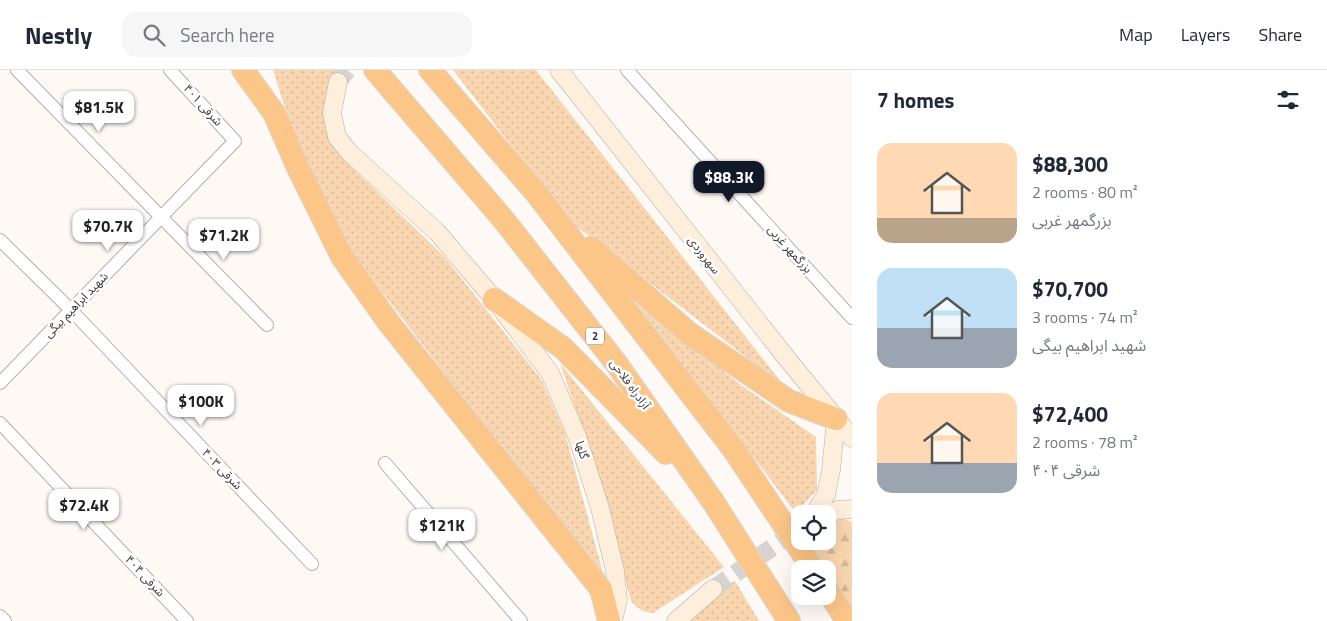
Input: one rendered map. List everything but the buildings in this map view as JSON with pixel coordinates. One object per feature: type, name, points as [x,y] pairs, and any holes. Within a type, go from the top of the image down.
[{"type":"highway","points":[[243,70],[274,113],[298,168],[342,257],[395,331],[601,589],[611,621]]},
{"type":"highway","name":"آزادراه فلاحی","points":[[375,70],[503,219],[616,363],[714,503],[789,621]]},
{"type":"highway","points":[[430,70],[536,192],[734,450],[807,560]]},
{"type":"highway","points":[[551,213],[690,334],[788,401],[836,419]]},
{"type":"highway","points":[[494,299],[563,348],[714,503]]},
{"type":"highway","points":[[836,603],[848,621]]},
{"type":"main road","name":"سهروردی","points":[[559,70],[852,438]]},
{"type":"main road","name":"گلها","points":[[338,82],[332,113],[337,137],[349,152],[438,234],[494,299],[550,373],[578,436],[600,508],[615,571],[618,600],[611,621]]},
{"type":"main road","points":[[820,505],[826,495],[831,470],[836,419]]},
{"type":"main road","points":[[836,511],[852,509]]},
{"type":"main road","points":[[676,621],[713,589]]},
{"type":"street","points":[[17,70],[267,324]]},
{"type":"street","name":"۴۰۱ شرقی","points":[[170,70],[235,140]]},
{"type":"street","name":"بزرگمهر غربی","points":[[627,70],[852,318]]},
{"type":"street","name":"شهید ابراهیم بیگی","points":[[0,383],[235,140]]},
{"type":"street","name":"۴۰۳ شرقی","points":[[0,240],[71,310],[312,564]]},
{"type":"street","name":"۴۰۴ شرقی","points":[[0,423],[188,621]]},
{"type":"street","points":[[385,463],[521,621]]},
{"type":"street","points":[[0,616],[5,621]]},
{"type":"green space","points":[[273,70],[339,70],[341,72],[331,107],[330,119],[341,157],[444,256],[541,379],[565,433],[606,584],[350,250],[297,147]]},
{"type":"green space","points":[[453,70],[536,70],[785,387],[568,220]]},
{"type":"green space","points":[[630,295],[741,385],[816,437],[817,491],[802,505],[791,505],[791,507]]},
{"type":"green space","points":[[560,363],[724,567],[653,613],[640,610],[631,601],[590,451]]},
{"type":"green space","points":[[840,517],[852,522],[852,608],[836,585],[836,560],[819,560],[812,550],[836,550],[836,519]]},
{"type":"green space","points":[[735,581],[759,621],[686,621],[713,591]]},
{"type":"tunnel","points":[[338,82],[347,70]]},
{"type":"tunnel","points":[[713,589],[791,534]]}]
